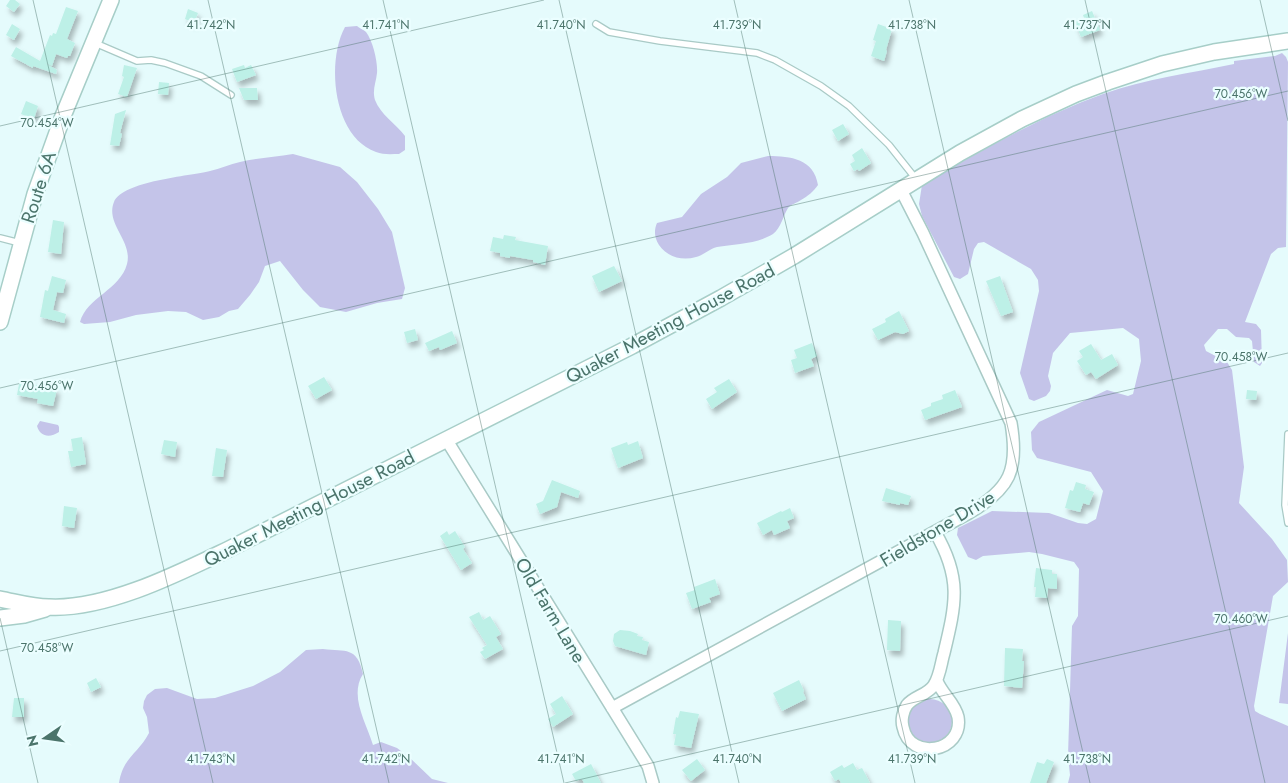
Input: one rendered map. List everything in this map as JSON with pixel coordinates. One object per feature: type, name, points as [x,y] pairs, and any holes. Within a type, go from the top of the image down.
[{"type":"main road","name":"Route 6A","points":[[0,322],[20,243],[48,155],[111,0]]},
{"type":"main road","name":"Quaker Meeting House Road","points":[[0,618],[106,599],[170,576],[229,549],[632,346],[794,256],[918,181],[960,153],[1022,119],[1076,94],[1162,64],[1196,56],[1288,41]]},
{"type":"main road","name":"Quaker Meeting House Road","points":[[0,599],[48,608]]},
{"type":"street","name":"Fieldstone Drive","points":[[612,708],[989,502],[1001,490],[1010,474],[1014,459],[1014,441],[1010,422],[923,233],[901,190]]},
{"type":"street","name":"Old Farm Lane","points":[[446,439],[648,766],[653,783]]},
{"type":"street","points":[[935,532],[949,560],[955,589],[948,638],[937,681],[928,692],[914,698],[906,707],[902,722],[907,739],[914,745],[931,749],[942,747],[954,736],[958,727],[956,710],[943,693],[937,681]]},
{"type":"lane","points":[[596,24],[610,32],[757,53],[775,60],[821,86],[849,106],[889,145],[918,181]]},
{"type":"lane","points":[[93,43],[137,61],[151,60],[165,63],[201,76],[231,95]]},
{"type":"lane","points":[[0,238],[20,243]]},
{"type":"lane","points":[[1288,434],[1285,505],[1288,523]]},
{"type":"shaded area","points":[[357,26],[366,32],[374,52],[377,64],[377,77],[374,96],[377,105],[405,136],[405,150],[399,154],[379,153],[362,144],[350,131],[342,115],[337,97],[336,59],[339,42],[345,27]]},
{"type":"shaded area","points":[[1282,53],[1288,62],[1286,247],[1278,248],[1271,254],[1245,322],[1256,324],[1261,330],[1262,363],[1260,366],[1254,362],[1252,341],[1249,338],[1236,337],[1227,329],[1218,329],[1204,345],[1206,351],[1227,362],[1232,370],[1244,467],[1239,503],[1272,539],[1287,560],[1288,582],[1273,596],[1254,706],[1255,711],[1260,714],[1288,726],[1288,783],[1068,783],[1070,775],[1068,756],[1072,626],[1078,616],[1079,569],[1074,562],[1029,552],[983,556],[976,560],[968,557],[957,535],[958,528],[992,511],[1049,513],[1078,523],[1087,524],[1096,519],[1103,491],[1091,472],[1037,458],[1032,450],[1031,432],[1039,422],[1107,390],[1128,396],[1133,394],[1141,361],[1139,339],[1123,328],[1070,333],[1053,353],[1048,376],[1051,386],[1050,391],[1046,396],[1034,401],[1029,399],[1020,373],[1039,291],[1038,280],[1031,269],[984,242],[978,243],[974,249],[968,274],[960,279],[954,277],[922,216],[919,204],[922,185],[988,147],[1033,124],[1103,94],[1152,80],[1234,64],[1234,61],[1275,56]]},
{"type":"shaded area","points":[[293,154],[340,167],[357,182],[378,209],[392,232],[405,288],[402,299],[377,303],[346,312],[320,307],[303,290],[280,261],[265,266],[259,282],[238,309],[229,311],[219,317],[203,320],[186,312],[168,311],[136,315],[110,322],[84,324],[80,322],[89,306],[118,281],[127,264],[126,248],[113,218],[112,210],[114,202],[120,195],[130,189],[158,180],[210,171],[246,161]]},
{"type":"shaded area","points":[[768,156],[793,158],[806,164],[816,176],[818,185],[808,195],[789,207],[778,229],[773,234],[753,242],[717,247],[691,258],[675,257],[662,249],[655,236],[657,223],[682,217],[701,194],[727,177],[741,163]]},
{"type":"shaded area","points":[[40,421],[58,425],[59,432],[49,436],[43,434],[38,430],[37,426]]},
{"type":"shaded area","points":[[1288,633],[1288,704],[1279,703]]},
{"type":"shaded area","points":[[323,649],[349,652],[354,655],[361,665],[363,674],[359,682],[358,700],[373,745],[381,742],[397,748],[432,779],[448,783],[119,783],[127,761],[149,733],[147,717],[143,708],[147,695],[155,689],[167,688],[197,699],[215,698],[253,686],[280,672],[306,650]]},
{"type":"shaded area","points":[[926,699],[934,699],[946,705],[952,721],[946,737],[934,743],[926,743],[914,737],[908,725],[908,717],[914,705]]},
{"type":"building","points":[[10,0],[15,0],[20,4],[14,12],[6,6]]},
{"type":"building","points":[[66,7],[78,11],[67,39],[75,43],[70,56],[67,58],[56,54],[52,66],[45,63],[57,70],[56,74],[33,66],[33,68],[11,56],[16,47],[40,61],[50,35],[56,34]]},
{"type":"building","points":[[188,9],[198,13],[194,23],[185,19]]},
{"type":"building","points":[[1092,11],[1100,30],[1081,37],[1075,22],[1084,18],[1083,15]]},
{"type":"building","points":[[12,24],[20,29],[14,40],[6,35]]},
{"type":"building","points":[[878,24],[892,29],[884,61],[871,56],[876,41],[873,40]]},
{"type":"building","points":[[124,65],[137,68],[127,97],[118,94],[124,77],[122,76]]},
{"type":"building","points":[[244,65],[245,68],[251,65],[256,75],[237,82],[232,69]]},
{"type":"building","points":[[159,82],[169,83],[168,95],[158,94]]},
{"type":"building","points":[[239,88],[257,88],[258,100],[244,100]]},
{"type":"building","points":[[26,101],[38,106],[34,119],[21,114]]},
{"type":"building","points":[[126,110],[119,146],[110,145],[115,114]]},
{"type":"building","points":[[843,124],[849,134],[838,141],[832,130]]},
{"type":"building","points":[[862,148],[871,163],[859,171],[858,169],[854,171],[850,164],[855,161],[852,155]]},
{"type":"building","points":[[53,220],[64,222],[61,254],[48,252]]},
{"type":"building","points":[[504,235],[516,237],[515,240],[548,246],[545,265],[533,262],[533,260],[500,256],[500,253],[490,251],[493,237],[503,239]]},
{"type":"building","points":[[614,266],[622,281],[599,292],[592,276]]},
{"type":"building","points":[[52,276],[66,280],[63,293],[57,292],[53,310],[66,314],[64,323],[40,317],[45,290],[48,291]]},
{"type":"building","points":[[1000,276],[1013,312],[1001,316],[986,281]]},
{"type":"building","points":[[899,311],[909,331],[903,334],[895,332],[878,340],[872,329],[886,322],[885,319]]},
{"type":"building","points":[[415,329],[418,340],[407,343],[404,332]]},
{"type":"building","points":[[452,331],[457,343],[440,350],[439,347],[429,351],[425,343]]},
{"type":"building","points":[[812,343],[817,356],[811,359],[814,366],[795,373],[791,360],[797,358],[794,350]]},
{"type":"building","points":[[1091,344],[1101,360],[1112,354],[1118,365],[1096,379],[1091,372],[1086,375],[1077,361],[1083,357],[1079,351]]},
{"type":"building","points":[[324,377],[332,390],[316,399],[308,386]]},
{"type":"building","points":[[20,379],[33,381],[32,384],[57,389],[53,406],[37,403],[38,399],[17,395]]},
{"type":"building","points":[[729,379],[737,392],[712,409],[706,399],[717,392],[714,388]]},
{"type":"building","points":[[955,390],[962,407],[925,420],[921,410],[931,406],[931,403],[943,399],[942,395]]},
{"type":"building","points":[[1247,390],[1257,391],[1256,400],[1246,399]]},
{"type":"building","points":[[82,437],[86,464],[71,467],[68,451],[73,451],[71,439]]},
{"type":"building","points":[[164,440],[177,442],[175,457],[161,454]]},
{"type":"building","points":[[638,441],[643,458],[618,468],[611,448],[627,442],[628,445]]},
{"type":"building","points":[[216,448],[227,450],[223,477],[212,476]]},
{"type":"building","points":[[552,480],[580,491],[578,498],[561,492],[557,507],[540,514],[536,504],[543,501]]},
{"type":"building","points":[[1076,482],[1086,485],[1085,489],[1094,492],[1089,505],[1083,503],[1080,512],[1065,508],[1070,490],[1073,491]]},
{"type":"building","points":[[886,488],[911,496],[908,505],[882,501]]},
{"type":"building","points":[[64,506],[77,508],[74,528],[62,526]]},
{"type":"building","points":[[790,508],[794,518],[787,521],[790,528],[774,535],[772,530],[763,535],[757,523]]},
{"type":"building","points":[[447,531],[449,535],[455,531],[472,563],[461,570],[440,536]]},
{"type":"building","points":[[1036,568],[1052,570],[1052,574],[1057,574],[1057,589],[1048,588],[1047,598],[1035,597]]},
{"type":"building","points":[[715,579],[720,594],[709,598],[711,602],[692,609],[686,593],[695,590],[694,587]]},
{"type":"building","points":[[479,612],[483,620],[490,616],[501,634],[496,637],[503,649],[485,659],[480,652],[487,645],[469,617]]},
{"type":"building","points":[[888,620],[901,621],[900,651],[887,650]]},
{"type":"building","points":[[620,630],[638,634],[637,636],[643,637],[642,640],[649,642],[646,655],[615,646],[613,641],[614,634]]},
{"type":"building","points":[[1005,648],[1023,649],[1022,688],[1004,686]]},
{"type":"building","points":[[96,678],[101,687],[91,692],[87,683]]},
{"type":"building","points":[[799,680],[806,699],[782,711],[773,693]]},
{"type":"building","points":[[562,696],[573,714],[553,727],[548,719],[556,714],[550,704]]},
{"type":"building","points":[[14,698],[24,698],[24,717],[12,717]]},
{"type":"building","points":[[680,711],[699,714],[691,748],[674,745],[676,734],[673,734],[676,717],[678,718]]},
{"type":"building","points":[[697,759],[705,770],[691,781],[682,770]]},
{"type":"building","points":[[1047,759],[1054,762],[1046,783],[1030,783],[1037,762],[1044,764]]},
{"type":"building","points":[[853,763],[857,770],[862,768],[870,783],[841,783],[839,779],[835,781],[830,772],[842,765],[844,768]]},
{"type":"building","points":[[591,764],[601,783],[584,783],[582,779],[576,781],[572,774]]}]
